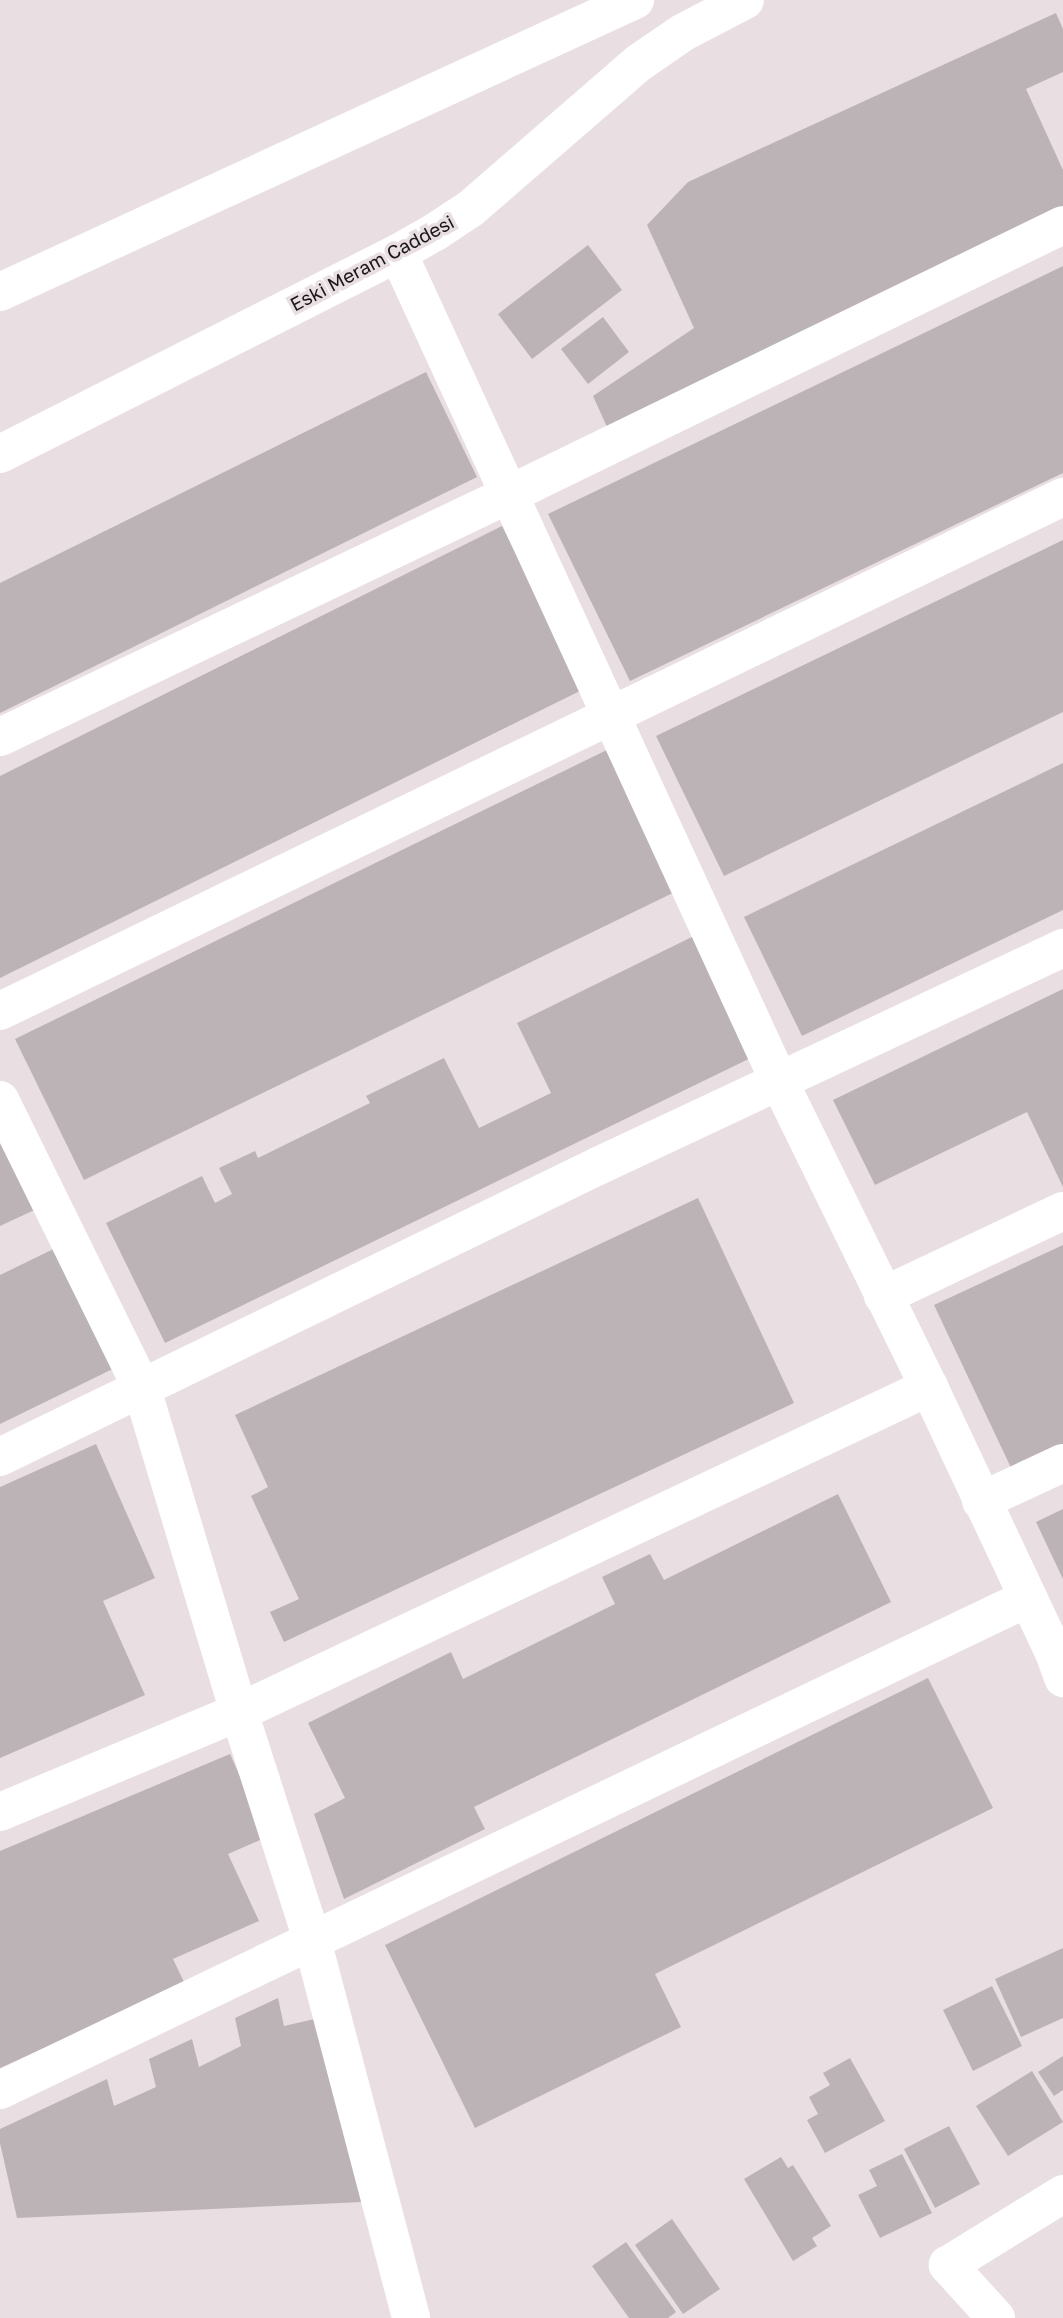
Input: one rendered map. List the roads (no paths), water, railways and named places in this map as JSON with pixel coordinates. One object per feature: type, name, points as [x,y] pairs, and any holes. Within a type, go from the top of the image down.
[{"type":"street","points":[[0,292],[635,0]]},
{"type":"street","name":"Eski Meram Caddesi","points":[[0,454],[398,253],[470,209],[640,62],[682,33],[745,0]]},
{"type":"street","points":[[0,737],[508,495],[1063,225]]},
{"type":"street","points":[[398,253],[779,1081],[929,1388],[1063,1678]]},
{"type":"street","points":[[0,1011],[1063,497]]},
{"type":"street","points":[[0,1457],[598,1166],[1063,948]]},
{"type":"street","points":[[0,1100],[142,1389],[239,1712],[312,1940],[411,2318]]},
{"type":"street","points":[[883,1296],[1063,1211]]},
{"type":"street","points":[[0,1812],[239,1712],[929,1388]]},
{"type":"street","points":[[981,1501],[1063,1463]]},
{"type":"street","points":[[0,2090],[1028,1598]]},
{"type":"street","points":[[996,2318],[948,2265],[1063,2194]]}]
